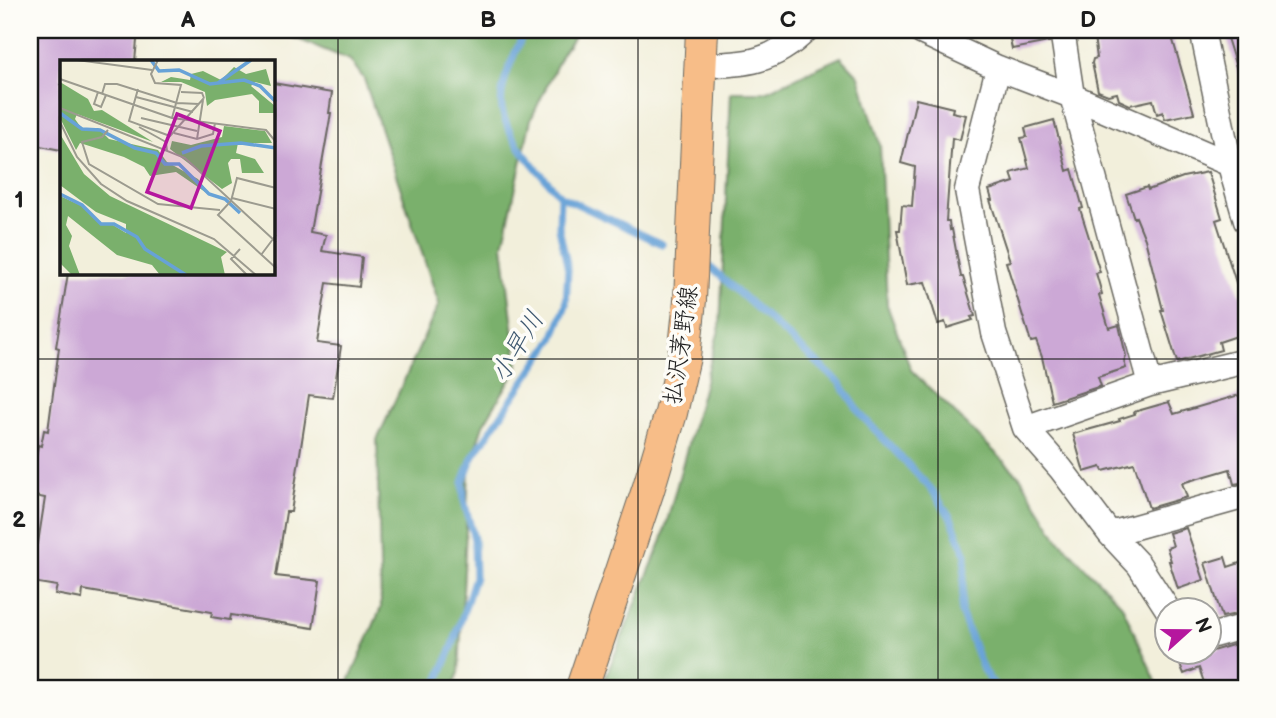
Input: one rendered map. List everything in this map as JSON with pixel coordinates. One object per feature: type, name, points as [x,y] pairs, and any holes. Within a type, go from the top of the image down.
[{"type":"main road","name":"払沢茅野線","points":[[582,688],[648,490],[684,357],[690,300],[702,30]]},
{"type":"street","points":[[702,65],[731,65],[755,61],[781,51],[806,30]]},
{"type":"street","points":[[920,30],[998,68],[1072,96],[1238,168]]},
{"type":"street","points":[[1062,30],[1072,96],[1150,384]]},
{"type":"street","points":[[1202,30],[1238,168],[1246,221]]},
{"type":"street","points":[[998,68],[967,190],[994,333],[1025,428],[1061,469],[1110,534],[1139,565],[1159,596]]},
{"type":"street","points":[[1025,428],[1150,384],[1246,361]]},
{"type":"street","points":[[1110,534],[1246,495]]},
{"type":"street","points":[[1224,632],[1246,626]]},
{"type":"green space","points":[[275,30],[579,30],[562,54],[531,119],[503,245],[518,367],[483,425],[469,469],[459,673],[452,688],[346,688],[381,608],[377,440],[439,304],[364,79],[350,60]]},
{"type":"green space","points":[[841,57],[859,76],[880,145],[887,305],[911,370],[1021,478],[1058,539],[1122,605],[1159,688],[601,688],[662,540],[720,326],[731,92],[765,92]]},
{"type":"building","points":[[30,30],[138,30],[135,60],[60,60],[60,150],[30,144]]},
{"type":"building","points":[[1008,30],[1047,30],[1049,42],[1012,49]]},
{"type":"building","points":[[1093,30],[1111,30],[1112,33],[1123,30],[1170,30],[1194,113],[1165,119],[1163,112],[1157,114],[1153,100],[1130,105],[1119,100],[1117,93],[1108,95],[1098,91],[1092,63],[1093,59],[1097,58]]},
{"type":"building","points":[[1246,32],[1246,86],[1242,86],[1227,38]]},
{"type":"building","points":[[275,83],[332,93],[331,113],[310,232],[326,235],[322,251],[362,257],[359,287],[327,283],[317,343],[341,346],[333,398],[309,395],[291,512],[286,512],[276,576],[320,581],[313,628],[231,615],[230,620],[211,617],[212,612],[83,590],[82,599],[55,594],[57,586],[32,582],[34,567],[30,567],[30,541],[38,543],[45,498],[30,493],[38,445],[41,446],[44,430],[48,431],[59,348],[56,347],[68,275],[275,275]]},
{"type":"building","points":[[916,99],[953,108],[952,112],[966,115],[960,140],[952,138],[946,221],[949,221],[950,230],[952,229],[961,277],[975,316],[971,317],[973,320],[947,328],[945,322],[938,324],[925,282],[907,285],[897,230],[900,230],[902,205],[912,206],[915,167],[901,163]]},
{"type":"building","points":[[1054,120],[1067,171],[1072,169],[1083,208],[1080,209],[1100,272],[1096,273],[1102,294],[1099,295],[1109,328],[1119,325],[1126,368],[1098,377],[1101,386],[1052,402],[1042,357],[1036,341],[1031,342],[1006,262],[1010,261],[989,190],[1014,182],[1011,173],[1029,168],[1021,138],[1027,137],[1025,128]]},
{"type":"building","points":[[1208,172],[1222,218],[1216,220],[1240,295],[1246,293],[1246,333],[1219,342],[1221,350],[1177,362],[1161,310],[1145,239],[1126,194]]},
{"type":"building","points":[[1246,393],[1246,482],[1234,484],[1230,469],[1182,483],[1187,497],[1149,508],[1134,463],[1103,471],[1101,467],[1084,472],[1073,434],[1120,421],[1119,419],[1135,414],[1134,412],[1169,402],[1174,414]]},
{"type":"building","points":[[1186,528],[1204,580],[1178,589],[1167,548],[1173,546],[1169,533]]},
{"type":"building","points":[[1225,557],[1228,567],[1246,561],[1246,612],[1224,617],[1224,596],[1215,596],[1205,563]]},
{"type":"building","points":[[1246,641],[1246,688],[1206,688],[1199,668],[1184,674],[1181,666],[1224,666],[1224,648]]},
{"type":"waterway","name":"小早川","points":[[435,688],[453,645],[475,577],[474,539],[464,501],[463,482],[472,458],[553,339],[566,305],[568,269],[559,228],[560,196],[518,144],[505,121],[502,109],[505,79],[525,30]]},
{"type":"waterway","points":[[560,196],[662,244]]},
{"type":"waterway","points":[[708,265],[840,383],[862,416],[932,490],[951,518],[966,555],[961,612],[983,670],[996,688]]}]
